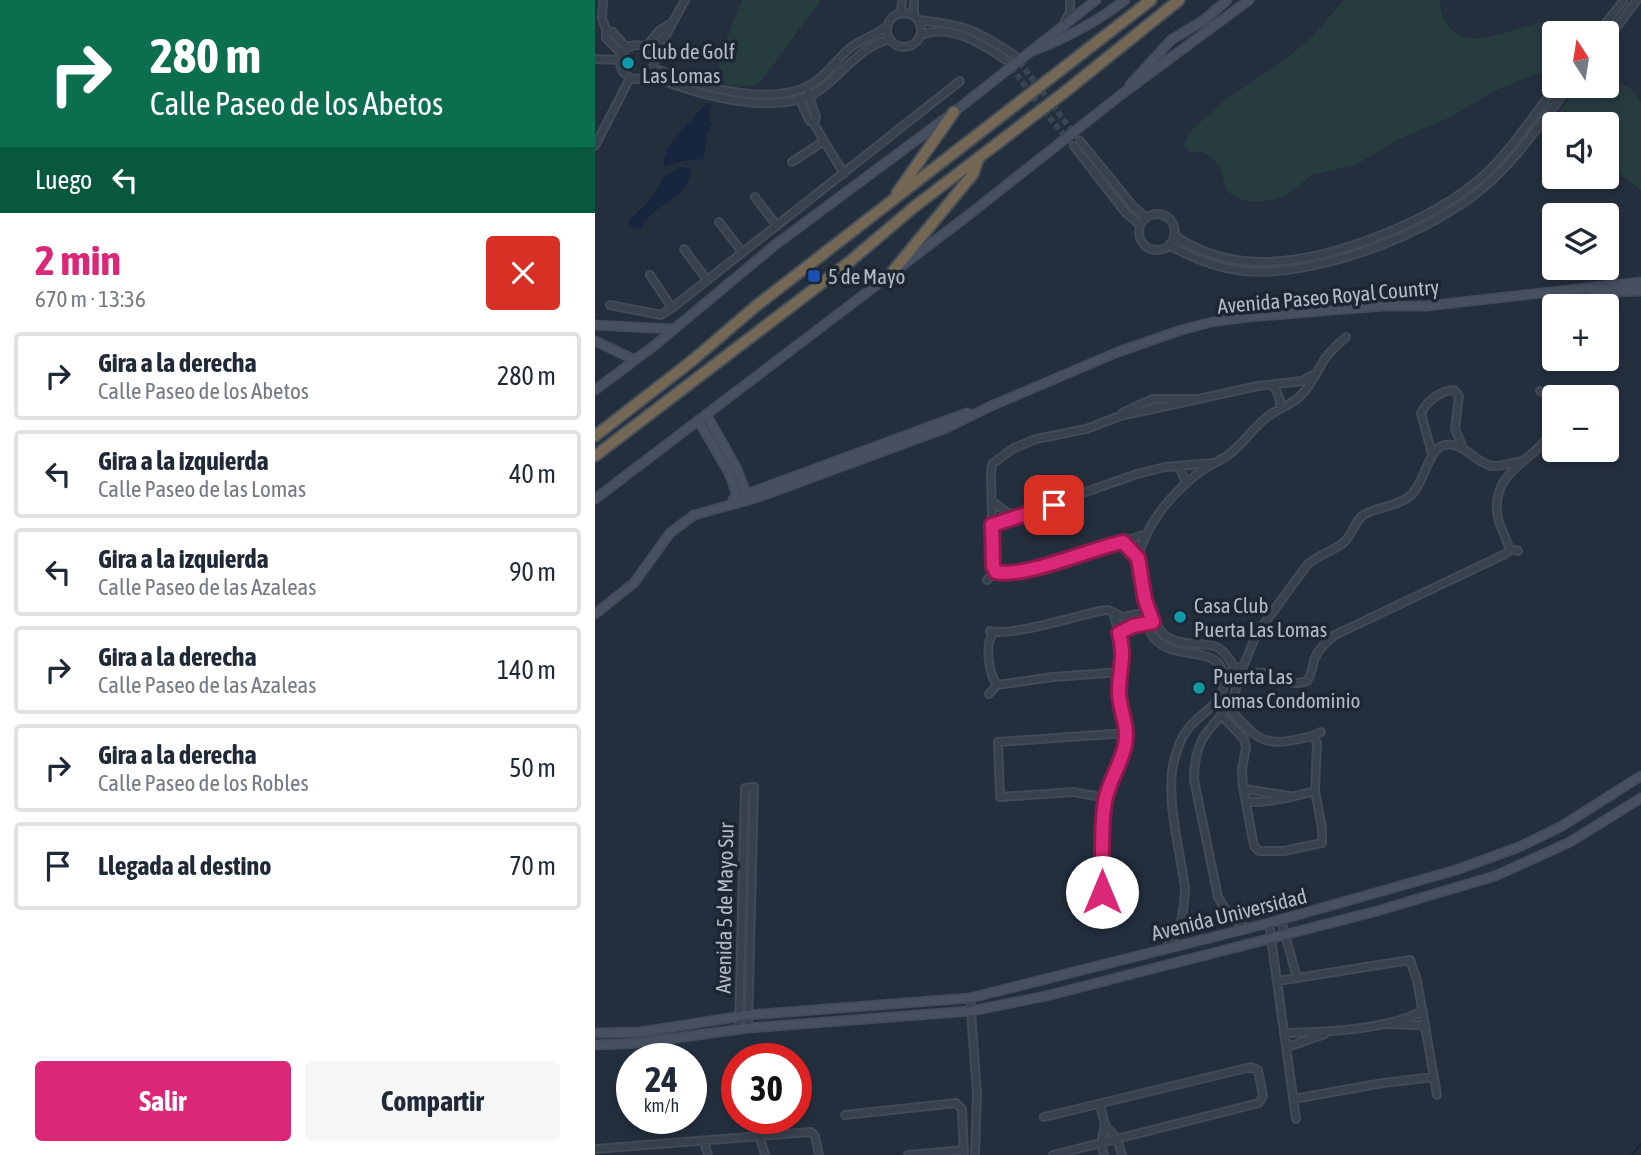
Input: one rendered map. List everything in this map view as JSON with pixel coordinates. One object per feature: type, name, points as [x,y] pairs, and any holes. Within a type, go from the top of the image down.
[{"type":"highway","points":[[595,436],[1151,0]]},
{"type":"highway","points":[[595,456],[828,279],[1179,0]]},
{"type":"highway","points":[[889,203],[954,112]]},
{"type":"highway","points":[[893,271],[973,174],[980,156]]},
{"type":"main road","points":[[595,390],[775,245],[954,112],[1096,0]]},
{"type":"main road","points":[[1026,54],[1056,42],[1093,22],[1125,0]]},
{"type":"main road","points":[[1122,94],[1171,40],[1204,20],[1227,0]]},
{"type":"main road","points":[[595,499],[967,216],[1122,94],[1249,0]]},
{"type":"main road","name":"Avenida Paseo Royal Country","points":[[595,614],[637,580],[670,533],[694,515],[869,454],[1118,352],[1181,330],[1216,321],[1347,309],[1426,306],[1641,282]]},
{"type":"main road","points":[[1581,290],[1594,293],[1641,291]]},
{"type":"main road","points":[[595,325],[672,329]]},
{"type":"main road","points":[[595,341],[635,360]]},
{"type":"main road","points":[[706,414],[737,468],[744,499]]},
{"type":"main road","points":[[698,420],[744,499]]},
{"type":"main road","points":[[729,473],[737,468]]},
{"type":"main road","name":"Avenida Universidad","points":[[595,1034],[641,1032],[744,1016],[970,998],[1281,920],[1490,859],[1562,826],[1641,776]]},
{"type":"main road","name":"Avenida Universidad","points":[[595,1045],[640,1044],[743,1029],[971,1011],[1045,996],[1272,939],[1495,876],[1570,842],[1641,798]]},
{"type":"street","points":[[603,0],[602,19],[606,38],[620,52],[621,69],[630,78],[639,79],[648,75],[653,68]]},
{"type":"street","points":[[653,68],[648,50],[660,30],[670,24],[685,0]]},
{"type":"street","points":[[901,13],[902,0]]},
{"type":"street","points":[[914,0],[921,34]]},
{"type":"street","points":[[1064,23],[1070,12],[1070,0]]},
{"type":"street","points":[[1607,21],[1624,0]]},
{"type":"street","points":[[1619,23],[1635,1]]},
{"type":"street","points":[[653,68],[732,91],[763,93],[797,90],[818,80],[849,49],[887,26],[891,18],[901,13],[971,29],[1014,55]]},
{"type":"street","points":[[887,26],[890,39],[895,45],[911,46],[921,34],[944,32],[979,43],[1006,60]]},
{"type":"street","points":[[606,30],[613,32],[625,46],[648,50]]},
{"type":"street","points":[[648,75],[675,86],[732,101],[763,103],[800,99],[823,88],[862,52],[890,39]]},
{"type":"street","points":[[595,59],[621,58],[630,47]]},
{"type":"street","points":[[595,146],[630,78]]},
{"type":"street","points":[[610,305],[661,315],[672,308],[960,81]]},
{"type":"street","points":[[806,87],[816,117],[814,124]]},
{"type":"street","points":[[797,90],[809,120],[844,174]]},
{"type":"street","points":[[1174,235],[1187,244],[1220,257],[1263,262],[1312,256],[1365,241],[1427,212],[1480,179],[1547,98]]},
{"type":"street","points":[[1169,245],[1174,235],[1173,225],[1166,217],[1156,214],[1146,218],[1140,225],[1140,236],[1146,246],[1155,249],[1169,245],[1218,266],[1264,272],[1313,265],[1369,249],[1428,223],[1481,190],[1498,175],[1560,98]]},
{"type":"street","points":[[792,162],[824,141]]},
{"type":"street","points":[[1080,141],[1132,205],[1146,218]]},
{"type":"street","points":[[1074,146],[1125,212],[1140,225]]},
{"type":"street","points":[[755,197],[777,226]]},
{"type":"street","points":[[719,222],[743,253]]},
{"type":"street","points":[[684,249],[707,280]]},
{"type":"street","points":[[650,275],[672,308]]},
{"type":"street","points":[[1167,947],[1176,936],[1182,920],[1185,888],[1171,775],[1181,739],[1221,695],[1223,677],[1218,664],[1207,655],[1181,653],[1162,646],[1150,633],[1138,558],[1147,534],[1168,502],[1186,484],[1239,447],[1265,418],[1296,399],[1330,352],[1346,337]]},
{"type":"street","points":[[1105,421],[1302,380],[1317,373]]},
{"type":"street","points":[[1270,385],[1275,387],[1278,393],[1280,408]]},
{"type":"street","points":[[1236,673],[1244,665],[1256,635],[1307,565],[1341,544],[1361,517],[1368,512],[1390,507],[1410,496],[1423,478],[1432,454],[1421,413],[1429,402],[1446,390],[1454,390],[1459,396],[1455,429],[1463,449]]},
{"type":"street","points":[[996,572],[993,566],[991,475],[992,464],[1000,457],[1023,444],[1086,429],[1152,399],[1176,397],[1197,400]]},
{"type":"street","points":[[1432,454],[1447,444],[1458,446],[1475,459],[1493,466],[1524,461]]},
{"type":"street","points":[[1501,483],[1542,444]]},
{"type":"street","points":[[992,525],[1069,500],[1120,479],[1175,466],[1215,463]]},
{"type":"street","points":[[1175,466],[1179,468],[1186,484]]},
{"type":"street","points":[[1493,466],[1501,483],[1497,499],[1499,523],[1509,548],[1518,551]]},
{"type":"street","points":[[992,501],[1006,512],[1018,515]]},
{"type":"street","points":[[987,580],[996,572],[1045,565],[1147,534]]},
{"type":"street","points":[[1123,542],[1138,558]]},
{"type":"street","points":[[1223,677],[1236,673],[1267,673],[1293,684],[1307,681],[1316,654],[1323,644],[1335,635],[1501,556],[1508,552],[1509,548]]},
{"type":"street","points":[[997,685],[993,679],[988,643],[992,631],[1013,631],[1100,611],[1113,612],[1123,617],[1147,612]]},
{"type":"street","points":[[1102,892],[1101,831],[1110,779],[1123,752],[1126,733],[1119,693],[1124,650],[1113,612]]},
{"type":"street","points":[[1150,622],[1163,636],[1171,640],[1218,648],[1227,655],[1236,673],[1236,690],[1228,707],[1206,735],[1194,762],[1194,780],[1218,897],[1233,919],[1246,928]]},
{"type":"street","points":[[1119,633],[1150,622]]},
{"type":"street","points":[[989,694],[997,685],[1052,677],[1121,672]]},
{"type":"street","points":[[1222,716],[1244,739],[1246,747],[1242,769],[1254,846],[1259,851],[1271,852],[1322,843],[1315,791],[1317,734],[1276,743],[1264,741],[1250,731],[1228,707]]},
{"type":"street","points":[[1192,724],[1206,735]]},
{"type":"street","points":[[1244,739],[1250,731]]},
{"type":"street","points":[[1106,798],[1074,792],[998,799],[996,741],[1126,733]]},
{"type":"street","name":"Avenida 5 de Mayo Sur","points":[[743,1029],[744,1016],[754,787],[745,788],[744,1016]]},
{"type":"street","points":[[1244,789],[1290,796]]},
{"type":"street","points":[[1246,802],[1279,801],[1315,791]]},
{"type":"street","points":[[1281,920],[1297,978]]},
{"type":"street","points":[[1269,923],[1296,1119]]},
{"type":"street","points":[[1274,956],[1290,952]]},
{"type":"street","points":[[1278,981],[1410,960],[1417,980],[1437,1095]]},
{"type":"street","points":[[970,998],[977,1094],[975,1155]]},
{"type":"street","points":[[1385,1024],[1423,1011]]},
{"type":"street","points":[[1285,1033],[1330,1032],[1385,1024],[1420,1025],[1426,1028]]},
{"type":"street","points":[[1288,1047],[1330,1032]]},
{"type":"street","points":[[1044,1117],[1251,1067],[1258,1070],[1263,1096],[1259,1103],[1053,1155]]},
{"type":"street","points":[[1294,1099],[1434,1077]]},
{"type":"street","points":[[845,1115],[956,1103],[962,1109],[964,1152],[908,1155]]},
{"type":"street","points":[[1100,1104],[1105,1125],[1101,1143],[1104,1155]]},
{"type":"street","points":[[1105,1125],[1117,1139],[1122,1155]]},
{"type":"street","points":[[595,1149],[811,1132],[815,1136],[819,1155]]},
{"type":"street","points":[[759,1135],[765,1155]]},
{"type":"street","points":[[704,1141],[708,1155]]},
{"type":"street","points":[[647,1146],[650,1155]]},
{"type":"green space","name":"Club de Golf Las Lomas","points":[[742,0],[821,0],[762,80],[751,85],[734,86],[716,81],[722,50]]},
{"type":"green space","points":[[1344,0],[1440,0],[1441,13],[1447,25],[1464,37],[1492,36],[1542,22],[1542,74],[1494,91],[1451,117],[1401,138],[1357,164],[1312,175],[1287,195],[1255,202],[1239,199],[1227,191],[1221,171],[1212,157],[1202,152],[1191,152],[1184,146],[1187,137],[1224,101],[1283,61],[1312,37]]},
{"type":"green space","points":[[1619,82],[1630,88],[1641,102],[1641,190],[1619,173],[1619,112],[1558,112],[1569,98],[1619,98]]},
{"type":"water","points":[[706,103],[712,104],[709,117],[712,124],[703,159],[682,161],[664,167],[664,159],[672,142]]},
{"type":"water","points":[[680,167],[692,169],[683,190],[655,211],[641,228],[633,229],[628,223],[630,219],[651,199],[664,177]]},
{"type":"waterway","points":[[1632,1155],[1641,1144]]},
{"type":"tunnel","points":[[1014,55],[1080,141]]},
{"type":"tunnel","points":[[1006,60],[1046,114],[1074,146]]},
{"type":"place","name":"Club de Golf Las Lomas","points":[[628,63]]},
{"type":"place","name":"5 de Mayo","points":[[814,276]]},
{"type":"place","name":"Casa Club Puerta Las Lomas","points":[[1180,617]]},
{"type":"place","name":"Puerta Las Lomas Condominio","points":[[1199,688]]},
{"type":"route","points":[[1054,505],[992,525],[993,566],[996,572],[1045,565],[1123,542],[1138,558],[1145,600],[1153,622],[1133,626],[1119,633],[1124,656],[1119,693],[1126,733],[1123,752],[1110,779],[1101,831],[1102,892]]}]
